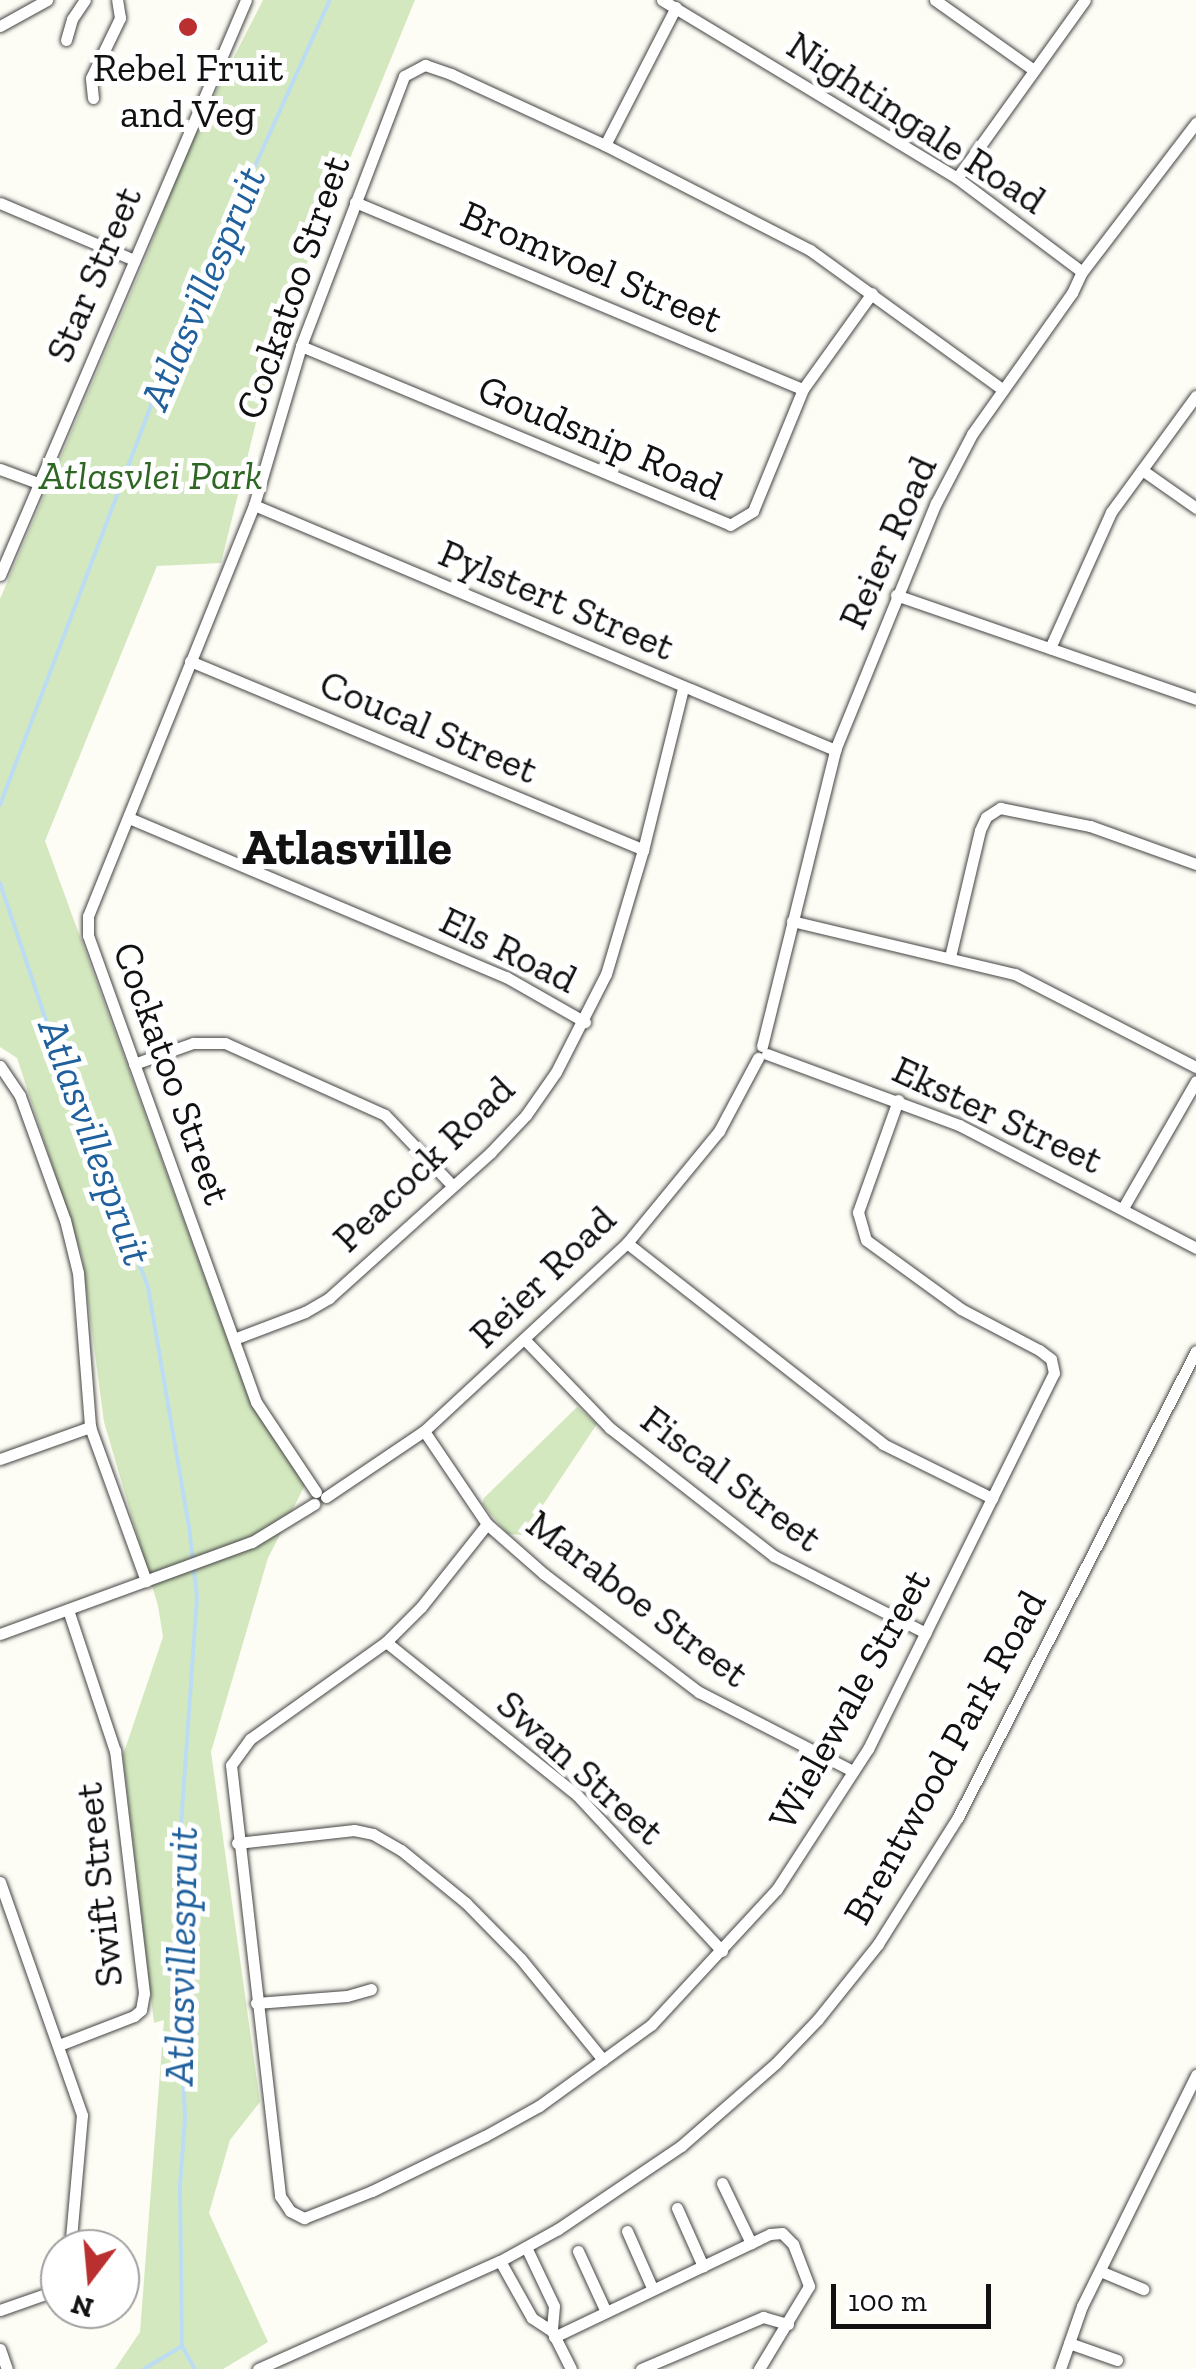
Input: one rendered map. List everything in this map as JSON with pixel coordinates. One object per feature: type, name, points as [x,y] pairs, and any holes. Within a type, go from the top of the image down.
[{"type":"street","points":[[0,26],[48,0]]},
{"type":"street","points":[[66,40],[85,0]]},
{"type":"street","points":[[93,98],[92,78],[120,18],[117,0]]},
{"type":"street","name":"Star Street","points":[[0,574],[246,0]]},
{"type":"street","name":"Nightingale Road","points":[[662,0],[957,178],[1082,272]]},
{"type":"street","points":[[934,0],[1034,70]]},
{"type":"street","points":[[957,178],[1085,0]]},
{"type":"street","points":[[604,145],[676,7]]},
{"type":"street","name":"Cockatoo Street","points":[[319,1498],[256,1402],[88,935],[94,895],[254,506],[301,346],[401,81],[420,66],[451,74],[604,145],[810,250],[1002,389]]},
{"type":"street","name":"Reier Road","points":[[0,1634],[252,1542],[424,1431],[627,1243],[720,1131],[762,1053],[835,750],[946,481],[1002,389],[1072,293],[1082,272],[1196,123]]},
{"type":"street","name":"Bromvoel Street","points":[[355,202],[803,390]]},
{"type":"street","points":[[0,203],[134,260]]},
{"type":"street","name":"Goudsnip Road","points":[[301,346],[724,524],[742,522],[752,512],[803,390],[872,293]]},
{"type":"street","points":[[1050,648],[1111,512],[1196,396]]},
{"type":"street","points":[[0,469],[38,483]]},
{"type":"street","points":[[1142,470],[1196,508]]},
{"type":"street","name":"Pylstert Street","points":[[254,506],[835,750]]},
{"type":"street","points":[[896,595],[1196,699]]},
{"type":"street","name":"Coucal Street","points":[[190,661],[644,850]]},
{"type":"street","name":"Peacock Road","points":[[234,1339],[305,1312],[329,1298],[526,1115],[584,1022],[606,974],[644,850],[684,688]]},
{"type":"street","points":[[950,957],[980,830],[986,816],[1000,808],[1090,826],[1196,864]]},
{"type":"street","name":"Els Road","points":[[128,818],[506,978],[584,1022]]},
{"type":"street","points":[[792,921],[1015,974],[1196,1067]]},
{"type":"street","points":[[134,1064],[193,1043],[225,1044],[386,1114],[452,1185]]},
{"type":"street","name":"Ekster Street","points":[[762,1053],[958,1125],[1196,1248]]},
{"type":"street","points":[[0,1066],[20,1096],[65,1220],[78,1272],[90,1427],[146,1581]]},
{"type":"street","points":[[1123,1208],[1196,1080]]},
{"type":"street","name":"Wielewale Street","points":[[487,1524],[422,1607],[386,1642],[238,1752],[231,1765],[280,2196],[290,2211],[304,2218],[372,2191],[485,2136],[651,2026],[778,1890],[822,1827],[926,1633],[1046,1397],[1054,1373],[1051,1359],[961,1309],[866,1240],[858,1212],[898,1100]]},
{"type":"street","points":[[627,1243],[883,1444],[992,1498]]},
{"type":"street","name":"Fiscal Street","points":[[526,1340],[610,1428],[774,1556],[926,1633]]},
{"type":"street","name":"Brentwood Park Road","points":[[258,2369],[526,2247],[620,2189],[720,2112],[808,2030],[878,1944],[958,1817],[1196,1351]]},
{"type":"street","points":[[0,1459],[90,1427]]},
{"type":"street","name":"Maraboe Street","points":[[424,1431],[487,1524],[698,1692],[853,1770]]},
{"type":"street","name":"Swift Street","points":[[59,2045],[134,2016],[141,2010],[144,1993],[115,1751],[68,1610]]},
{"type":"street","name":"Swan Street","points":[[386,1642],[577,1795],[722,1951]]},
{"type":"street","points":[[237,1844],[354,1830],[373,1834],[401,1850],[466,1903],[521,1959],[604,2060]]},
{"type":"street","points":[[0,1882],[83,2124],[72,2229]]},
{"type":"street","points":[[256,2003],[347,1996],[371,1989]]},
{"type":"street","points":[[1060,2369],[1100,2272],[1195,2080]]},
{"type":"street","points":[[722,2182],[752,2243]]},
{"type":"street","points":[[677,2208],[703,2266]]},
{"type":"street","points":[[627,2231],[654,2290]]},
{"type":"street","points":[[553,2334],[782,2233],[809,2278],[788,2324],[759,2369]]},
{"type":"street","points":[[526,2247],[554,2306],[553,2334]]},
{"type":"street","points":[[578,2252],[606,2312]]},
{"type":"street","points":[[500,2261],[532,2318],[553,2334],[571,2369]]},
{"type":"street","points":[[1100,2272],[1143,2290]]},
{"type":"street","points":[[0,2310],[40,2296]]},
{"type":"street","points":[[641,2369],[762,2317],[788,2324]]},
{"type":"street","points":[[1069,2343],[1117,2360]]},
{"type":"street","points":[[0,2349],[7,2369]]},
{"type":"green space","name":"Atlasvlei Park","points":[[263,0],[415,0],[278,334],[221,563],[157,566],[45,841],[249,1399],[305,1485],[268,1558],[211,1752],[260,2102],[230,2140],[209,2213],[268,2342],[223,2369],[115,2369],[140,2332],[164,2020],[154,2023],[123,1755],[163,1637],[158,1606],[104,1422],[82,1256],[17,1058],[0,1047],[0,599],[145,260],[189,145]]},
{"type":"green space","points":[[577,1407],[597,1424],[523,1535],[508,1534],[482,1504],[484,1498]]},
{"type":"waterway","name":"Atlasvillespruit","points":[[0,805],[175,343],[330,0]]},
{"type":"waterway","name":"Atlasvillespruit","points":[[0,883],[55,1047],[148,1287],[189,1526],[197,1597],[177,1881],[185,2119],[180,2185],[182,2346],[195,2369]]},
{"type":"waterway","points":[[144,2369],[182,2346]]},
{"type":"place","name":"Rebel Fruit and Veg","points":[[188,27]]},
{"type":"district","name":"Atlasville","points":[[347,848]]}]
